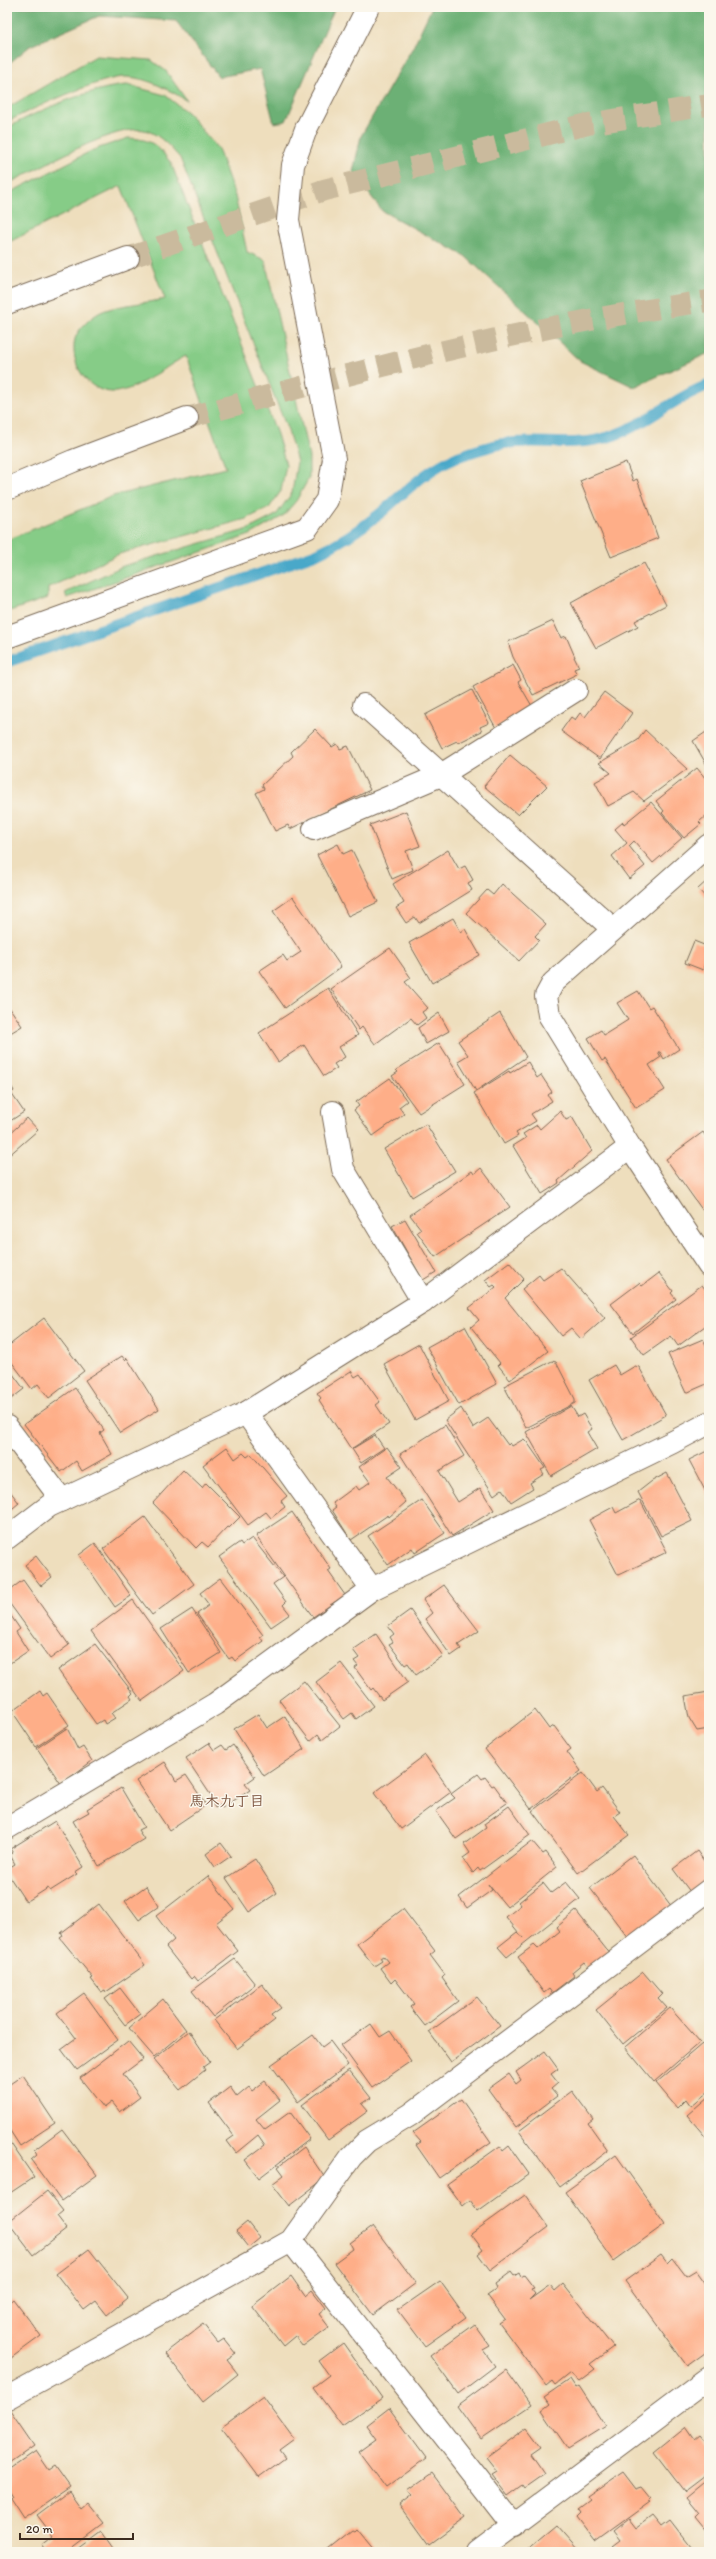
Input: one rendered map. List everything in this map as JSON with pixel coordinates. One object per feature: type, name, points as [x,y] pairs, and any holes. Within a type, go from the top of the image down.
[{"type":"main road","points":[[7,637],[307,528],[327,500],[334,459],[288,220],[293,165],[306,129],[368,7]]},
{"type":"main road","points":[[7,303],[128,258]]},
{"type":"main road","points":[[7,489],[73,461],[187,418]]},
{"type":"main road","points":[[314,829],[441,775],[576,690]]},
{"type":"main road","points":[[364,705],[613,929]]},
{"type":"main road","points":[[709,845],[553,983],[546,996],[549,1015],[630,1147],[709,1266]]},
{"type":"main road","points":[[332,1112],[343,1169],[422,1302]]},
{"type":"main road","points":[[7,1538],[49,1506],[246,1414],[422,1302],[630,1147]]},
{"type":"main road","points":[[246,1414],[372,1589]]},
{"type":"main road","points":[[7,1828],[215,1704],[372,1589],[674,1442],[709,1423]]},
{"type":"main road","points":[[7,1427],[62,1500]]},
{"type":"main road","points":[[7,2398],[291,2241],[352,2157],[367,2141],[410,2115],[709,1890]]},
{"type":"main road","points":[[291,2241],[514,2526]]},
{"type":"main road","points":[[477,2552],[514,2526],[709,2378]]},
{"type":"green space","points":[[7,7],[335,7],[286,121],[274,123],[260,69],[219,77],[176,21],[99,16],[30,46],[7,65]]},
{"type":"green space","points":[[432,7],[709,7],[709,353],[634,387],[580,361],[465,256],[382,211],[353,172],[361,136],[413,47]]},
{"type":"green space","points":[[96,56],[151,60],[166,71],[187,101],[151,82],[127,77],[116,78],[67,94],[7,122],[7,108]]},
{"type":"green space","points":[[128,85],[165,95],[188,113],[218,149],[235,196],[247,252],[265,260],[309,457],[309,478],[296,501],[283,516],[250,535],[67,598],[65,593],[123,566],[249,529],[276,515],[292,493],[297,462],[288,431],[180,158],[166,143],[148,131],[135,130],[118,133],[78,148],[7,184],[7,128],[66,100],[99,90]]},
{"type":"green space","points":[[128,138],[143,140],[153,144],[158,147],[171,163],[277,434],[286,465],[281,491],[269,508],[246,519],[119,554],[48,588],[48,598],[7,612],[7,540],[113,496],[226,468],[186,356],[134,387],[116,392],[97,388],[89,383],[78,367],[74,349],[76,335],[92,317],[105,310],[113,308],[165,299],[121,186],[7,243],[7,194],[93,150]]},
{"type":"building","points":[[626,462],[633,481],[637,479],[658,538],[611,557],[580,481]]},
{"type":"building","points":[[644,563],[666,605],[635,621],[638,626],[596,648],[571,603]]},
{"type":"building","points":[[553,621],[561,638],[566,636],[579,667],[574,669],[577,674],[533,695],[513,657],[508,642]]},
{"type":"building","points":[[513,665],[521,680],[518,682],[532,706],[496,728],[473,687]]},
{"type":"building","points":[[472,690],[489,723],[480,727],[482,731],[458,743],[457,741],[442,748],[425,715]]},
{"type":"building","points":[[604,692],[632,713],[600,759],[561,731],[571,717],[575,720],[580,713],[585,717]]},
{"type":"building","points":[[315,729],[332,747],[337,744],[340,749],[348,746],[370,790],[290,829],[288,825],[275,831],[256,793],[264,789],[262,785],[293,756],[291,752]]},
{"type":"building","points":[[645,730],[687,769],[644,801],[634,792],[608,806],[595,782],[611,773],[599,763],[638,740]]},
{"type":"building","points":[[709,730],[709,769],[693,741]]},
{"type":"building","points":[[510,755],[547,786],[518,815],[484,786]]},
{"type":"building","points":[[697,768],[706,779],[709,778],[709,813],[699,822],[701,824],[684,838],[662,813],[664,811],[656,801]]},
{"type":"building","points":[[651,802],[682,838],[653,863],[634,841],[629,846],[645,866],[629,879],[612,856],[627,843],[615,829],[623,822],[624,824]]},
{"type":"building","points":[[406,811],[420,846],[406,851],[413,870],[392,879],[370,825]]},
{"type":"building","points":[[338,844],[343,854],[352,850],[378,902],[348,916],[317,855]]},
{"type":"building","points":[[448,850],[459,869],[465,866],[473,880],[468,883],[472,890],[419,923],[415,917],[406,923],[396,908],[404,903],[393,884]]},
{"type":"building","points":[[709,879],[709,901],[698,889]]},
{"type":"building","points":[[502,884],[546,924],[535,936],[539,940],[519,961],[466,913],[487,890],[493,895]]},
{"type":"building","points":[[293,897],[341,967],[285,1008],[259,971],[283,955],[287,961],[301,952],[273,911]]},
{"type":"building","points":[[453,918],[461,932],[465,929],[480,955],[432,983],[409,943]]},
{"type":"building","points":[[694,941],[709,947],[703,970],[685,963]]},
{"type":"building","points":[[390,948],[411,978],[405,982],[428,1008],[422,1012],[426,1018],[417,1025],[411,1018],[375,1044],[362,1027],[359,1030],[331,989]]},
{"type":"building","points":[[328,988],[358,1035],[339,1047],[345,1057],[334,1064],[337,1068],[324,1076],[304,1045],[278,1062],[259,1033]]},
{"type":"building","points":[[638,991],[649,1008],[652,1006],[679,1049],[664,1059],[660,1052],[658,1052],[661,1057],[649,1065],[665,1090],[636,1108],[605,1059],[602,1061],[588,1038],[601,1030],[604,1035],[628,1020],[617,1003]]},
{"type":"building","points":[[7,1004],[22,1026],[7,1035]]},
{"type":"building","points":[[439,1013],[449,1031],[426,1044],[418,1028]]},
{"type":"building","points":[[500,1013],[526,1057],[476,1091],[458,1061],[468,1055],[458,1041]]},
{"type":"building","points":[[439,1043],[465,1084],[419,1113],[392,1076],[398,1072],[396,1070]]},
{"type":"building","points":[[528,1062],[537,1078],[541,1075],[552,1092],[548,1095],[552,1101],[531,1114],[536,1121],[516,1133],[518,1136],[504,1144],[474,1093],[509,1071],[510,1073]]},
{"type":"building","points":[[390,1078],[407,1101],[399,1107],[404,1114],[373,1136],[354,1110],[359,1106],[356,1102]]},
{"type":"building","points":[[7,1079],[14,1091],[11,1093],[24,1112],[7,1123]]},
{"type":"building","points":[[560,1111],[566,1120],[572,1117],[592,1151],[558,1181],[559,1183],[542,1194],[513,1146],[526,1138],[523,1134],[537,1125],[540,1129]]},
{"type":"building","points":[[27,1118],[38,1130],[7,1157],[7,1136]]},
{"type":"building","points":[[426,1124],[455,1171],[412,1197],[384,1149]]},
{"type":"building","points":[[703,1132],[709,1141],[709,1206],[703,1211],[666,1159]]},
{"type":"building","points":[[481,1168],[510,1207],[435,1257],[417,1232],[421,1229],[410,1215],[472,1171],[474,1174]]},
{"type":"building","points":[[405,1219],[436,1272],[423,1280],[392,1226]]},
{"type":"building","points":[[509,1262],[524,1279],[505,1298],[548,1351],[510,1380],[498,1365],[500,1363],[471,1327],[479,1320],[469,1308],[496,1287],[494,1285],[491,1287],[485,1280]]},
{"type":"building","points":[[561,1268],[605,1318],[581,1339],[571,1328],[561,1336],[522,1289],[539,1275],[543,1280]]},
{"type":"building","points":[[659,1273],[673,1291],[671,1293],[676,1299],[633,1333],[611,1304],[639,1283],[642,1286]]},
{"type":"building","points":[[702,1285],[709,1294],[709,1323],[678,1346],[671,1336],[644,1355],[631,1337]]},
{"type":"building","points":[[44,1318],[84,1371],[49,1398],[38,1384],[32,1389],[7,1356],[7,1347]]},
{"type":"building","points":[[465,1326],[497,1384],[459,1405],[427,1347]]},
{"type":"building","points":[[703,1339],[709,1351],[709,1383],[686,1393],[668,1354]]},
{"type":"building","points":[[419,1344],[449,1401],[415,1420],[384,1364]]},
{"type":"building","points":[[122,1356],[125,1360],[127,1358],[159,1409],[120,1433],[85,1380]]},
{"type":"building","points":[[552,1361],[556,1362],[575,1399],[575,1403],[526,1428],[504,1386]]},
{"type":"building","points":[[614,1365],[620,1375],[635,1366],[639,1367],[666,1415],[623,1440],[589,1380]]},
{"type":"building","points":[[7,1366],[24,1389],[7,1402]]},
{"type":"building","points":[[351,1371],[355,1377],[360,1374],[380,1402],[376,1405],[389,1424],[351,1449],[319,1400],[321,1398],[317,1393]]},
{"type":"building","points":[[75,1388],[104,1430],[100,1433],[112,1454],[82,1471],[76,1461],[61,1472],[24,1424]]},
{"type":"building","points":[[571,1406],[578,1417],[583,1414],[592,1429],[587,1432],[597,1449],[551,1476],[526,1432]]},
{"type":"building","points":[[461,1408],[473,1428],[488,1418],[508,1445],[510,1443],[512,1446],[524,1439],[527,1442],[545,1468],[541,1470],[544,1474],[530,1483],[533,1488],[511,1502],[502,1489],[494,1495],[445,1420]]},
{"type":"building","points":[[445,1425],[464,1456],[439,1471],[458,1502],[480,1488],[494,1510],[452,1536],[400,1454]]},
{"type":"building","points":[[375,1435],[384,1448],[361,1463],[352,1449]]},
{"type":"building","points":[[227,1447],[235,1459],[243,1453],[247,1457],[251,1454],[287,1496],[281,1501],[285,1507],[271,1518],[266,1512],[248,1525],[203,1465]]},
{"type":"building","points":[[387,1447],[402,1467],[387,1477],[406,1502],[389,1517],[388,1515],[351,1540],[332,1510],[336,1507],[333,1503],[356,1486],[359,1490],[370,1482],[359,1467]]},
{"type":"building","points":[[709,1450],[709,1498],[689,1460]]},
{"type":"building","points":[[183,1470],[202,1488],[206,1483],[240,1517],[229,1528],[227,1527],[208,1547],[202,1542],[196,1548],[153,1503]]},
{"type":"building","points":[[667,1473],[692,1521],[661,1536],[638,1492],[652,1481]]},
{"type":"building","points":[[7,1487],[19,1503],[7,1513]]},
{"type":"building","points":[[422,1500],[445,1533],[415,1553],[412,1548],[388,1565],[368,1536]]},
{"type":"building","points":[[640,1500],[667,1552],[618,1575],[589,1520],[613,1507],[616,1513]]},
{"type":"building","points":[[292,1512],[331,1569],[328,1571],[345,1595],[313,1617],[256,1536]]},
{"type":"building","points":[[145,1517],[194,1584],[152,1615],[103,1549]]},
{"type":"building","points":[[252,1538],[283,1577],[273,1584],[286,1602],[283,1605],[290,1614],[271,1627],[219,1557],[240,1542],[242,1545]]},
{"type":"building","points":[[95,1543],[131,1596],[115,1607],[79,1555]]},
{"type":"building","points":[[36,1556],[52,1577],[41,1586],[25,1565]]},
{"type":"building","points":[[220,1578],[263,1635],[260,1637],[263,1641],[235,1661],[232,1657],[229,1659],[197,1614],[209,1605],[200,1593]]},
{"type":"building","points":[[23,1580],[69,1645],[50,1659],[7,1600],[7,1592]]},
{"type":"building","points":[[444,1585],[479,1631],[458,1645],[461,1649],[451,1656],[425,1619],[432,1613],[423,1600]]},
{"type":"building","points":[[133,1600],[184,1671],[142,1701],[91,1631]]},
{"type":"building","points":[[192,1609],[221,1653],[189,1673],[161,1629]]},
{"type":"building","points":[[7,1610],[20,1629],[16,1632],[28,1651],[7,1665]]},
{"type":"building","points":[[410,1610],[443,1656],[416,1675],[408,1663],[405,1665],[389,1644],[393,1642],[390,1637],[394,1634],[388,1626]]},
{"type":"building","points":[[376,1634],[408,1682],[382,1700],[373,1688],[371,1690],[355,1668],[358,1666],[354,1661],[359,1658],[353,1650]]},
{"type":"building","points":[[95,1644],[133,1693],[130,1696],[132,1699],[111,1713],[115,1718],[105,1724],[103,1720],[96,1724],[58,1670]]},
{"type":"building","points":[[341,1663],[374,1706],[356,1719],[352,1713],[344,1719],[316,1682]]},
{"type":"building","points":[[304,1681],[340,1726],[322,1740],[318,1734],[310,1741],[279,1700]]},
{"type":"building","points":[[40,1691],[43,1696],[47,1693],[69,1725],[36,1747],[12,1711]]},
{"type":"building","points":[[709,1692],[709,1729],[697,1731],[689,1718],[685,1696]]},
{"type":"building","points":[[535,1710],[549,1729],[554,1726],[571,1749],[567,1752],[581,1771],[531,1809],[485,1749]]},
{"type":"building","points":[[258,1714],[267,1728],[285,1716],[304,1749],[264,1776],[234,1729]]},
{"type":"building","points":[[67,1728],[78,1750],[83,1747],[92,1761],[61,1784],[37,1748]]},
{"type":"building","points":[[209,1743],[214,1750],[222,1745],[226,1750],[233,1745],[255,1777],[245,1784],[250,1790],[222,1808],[220,1805],[215,1808],[210,1799],[212,1797],[186,1758]]},
{"type":"building","points":[[425,1755],[451,1792],[401,1829],[374,1793]]},
{"type":"building","points":[[165,1762],[176,1781],[186,1775],[206,1805],[169,1830],[136,1781]]},
{"type":"building","points":[[583,1773],[597,1792],[602,1788],[620,1812],[614,1816],[629,1835],[578,1873],[532,1811]]},
{"type":"building","points":[[478,1774],[482,1779],[485,1777],[492,1786],[494,1785],[507,1803],[456,1839],[436,1811],[455,1798],[451,1794]]},
{"type":"building","points":[[121,1788],[144,1827],[138,1830],[144,1839],[99,1866],[73,1821],[89,1812],[87,1809]]},
{"type":"building","points":[[509,1806],[530,1835],[480,1871],[478,1868],[473,1873],[463,1858],[470,1853],[464,1844],[486,1828],[484,1824]]},
{"type":"building","points":[[55,1821],[83,1867],[75,1872],[77,1874],[50,1891],[48,1888],[26,1902],[7,1873],[7,1869],[15,1864],[10,1855],[13,1853],[10,1849]]},
{"type":"building","points":[[532,1841],[543,1854],[546,1852],[557,1867],[507,1907],[488,1884],[492,1890],[467,1908],[459,1897]]},
{"type":"building","points":[[221,1843],[231,1856],[215,1867],[206,1854]]},
{"type":"building","points":[[697,1851],[709,1868],[709,1879],[691,1893],[673,1869]]},
{"type":"building","points":[[633,1855],[672,1907],[629,1939],[590,1888]]},
{"type":"building","points":[[255,1859],[277,1893],[249,1912],[226,1878]]},
{"type":"building","points":[[208,1876],[234,1909],[216,1923],[238,1951],[198,1981],[194,1976],[191,1979],[166,1947],[174,1940],[156,1916]]},
{"type":"building","points":[[566,1882],[580,1899],[507,1957],[498,1947],[517,1932],[523,1938],[506,1917],[521,1905],[519,1902],[543,1883],[551,1893]]},
{"type":"building","points":[[146,1886],[159,1906],[139,1920],[125,1901]]},
{"type":"building","points":[[99,1904],[145,1965],[106,1992],[105,1990],[101,1992],[91,1979],[93,1978],[60,1938],[63,1936],[61,1933]]},
{"type":"building","points":[[403,1909],[435,1951],[430,1955],[445,1975],[442,1978],[458,2001],[425,2026],[410,2007],[414,2004],[395,1979],[391,1983],[380,1968],[388,1962],[383,1956],[380,1958],[382,1961],[374,1966],[357,1944]]},
{"type":"building","points":[[576,1911],[610,1954],[590,1970],[584,1962],[572,1972],[574,1976],[552,1993],[549,1989],[544,1993],[518,1957],[534,1945],[538,1949],[560,1931],[557,1927]]},
{"type":"building","points":[[235,1959],[255,1984],[213,2017],[192,1991]]},
{"type":"building","points":[[643,1972],[662,1994],[658,1998],[667,2008],[623,2044],[596,2010]]},
{"type":"building","points":[[262,1984],[281,2008],[271,2015],[275,2020],[237,2049],[214,2020]]},
{"type":"building","points":[[120,1988],[140,2014],[125,2025],[105,1999]]},
{"type":"building","points":[[84,1993],[118,2040],[77,2070],[61,2049],[76,2038],[57,2013]]},
{"type":"building","points":[[477,1997],[500,2026],[451,2062],[429,2032]]},
{"type":"building","points":[[163,1999],[186,2030],[154,2057],[129,2028]]},
{"type":"building","points":[[670,2008],[700,2042],[654,2082],[625,2047]]},
{"type":"building","points":[[371,2024],[380,2037],[390,2031],[411,2061],[372,2088],[341,2045]]},
{"type":"building","points":[[189,2031],[210,2062],[203,2067],[205,2070],[180,2090],[154,2059]]},
{"type":"building","points":[[313,2035],[322,2047],[330,2041],[348,2065],[298,2102],[271,2065]]},
{"type":"building","points":[[128,2041],[143,2059],[123,2074],[140,2097],[120,2112],[112,2102],[104,2108],[80,2078]]},
{"type":"building","points":[[702,2044],[709,2053],[709,2091],[691,2106],[686,2099],[677,2108],[656,2083]]},
{"type":"building","points":[[545,2051],[558,2069],[551,2074],[558,2083],[551,2089],[557,2096],[516,2127],[488,2089],[509,2074],[516,2084],[521,2080],[516,2072]]},
{"type":"building","points":[[349,2070],[371,2098],[362,2104],[368,2111],[328,2140],[302,2105]]},
{"type":"building","points":[[23,2075],[55,2123],[20,2146],[7,2126],[7,2086]]},
{"type":"building","points":[[265,2081],[280,2100],[256,2119],[265,2130],[290,2112],[310,2139],[259,2178],[245,2160],[265,2145],[258,2135],[236,2153],[227,2141],[234,2136],[209,2103],[230,2087],[237,2097],[249,2087],[252,2091]]},
{"type":"building","points":[[572,2091],[593,2119],[588,2123],[608,2151],[560,2187],[519,2131]]},
{"type":"building","points":[[709,2096],[709,2141],[687,2115]]},
{"type":"building","points":[[461,2099],[491,2142],[439,2178],[416,2145],[421,2142],[413,2133]]},
{"type":"building","points":[[62,2129],[97,2175],[61,2201],[31,2160],[37,2155],[34,2150]]},
{"type":"building","points":[[7,2138],[34,2177],[7,2195]]},
{"type":"building","points":[[500,2146],[503,2151],[509,2146],[529,2174],[478,2211],[470,2200],[463,2206],[447,2184]]},
{"type":"building","points":[[304,2147],[325,2178],[289,2206],[272,2184],[284,2175],[278,2167]]},
{"type":"building","points":[[616,2155],[665,2224],[614,2261],[565,2192]]},
{"type":"building","points":[[47,2191],[63,2211],[57,2216],[67,2229],[33,2255],[8,2222]]},
{"type":"building","points":[[525,2195],[548,2227],[490,2270],[478,2254],[483,2250],[471,2234]]},
{"type":"building","points":[[247,2222],[260,2238],[249,2247],[236,2231]]},
{"type":"building","points":[[373,2226],[416,2283],[373,2315],[334,2263],[353,2249],[350,2243]]},
{"type":"building","points":[[89,2249],[128,2298],[107,2315],[96,2301],[84,2310],[56,2274]]},
{"type":"building","points":[[661,2255],[668,2264],[673,2259],[686,2276],[696,2270],[709,2288],[709,2350],[687,2366],[625,2281]]},
{"type":"building","points":[[511,2272],[514,2276],[519,2273],[521,2277],[524,2275],[534,2288],[531,2289],[535,2294],[529,2300],[550,2285],[555,2291],[563,2284],[613,2347],[590,2364],[595,2369],[579,2381],[570,2373],[555,2385],[552,2381],[546,2386],[499,2323],[505,2319],[487,2295],[497,2288],[495,2284]]},
{"type":"building","points":[[291,2276],[305,2296],[312,2290],[326,2308],[319,2314],[329,2327],[303,2346],[295,2336],[283,2346],[252,2306]]},
{"type":"building","points":[[440,2281],[466,2317],[425,2346],[398,2310]]},
{"type":"building","points":[[13,2299],[41,2336],[7,2361],[7,2304]]},
{"type":"building","points":[[203,2324],[218,2343],[224,2339],[236,2354],[227,2360],[238,2374],[203,2402],[165,2353]]},
{"type":"building","points":[[474,2324],[490,2346],[483,2350],[495,2366],[458,2394],[430,2356]]},
{"type":"building","points":[[343,2343],[382,2398],[342,2426],[313,2387],[329,2375],[319,2361]]},
{"type":"building","points":[[506,2370],[531,2405],[481,2439],[457,2406]]},
{"type":"building","points":[[570,2379],[576,2388],[579,2386],[605,2426],[568,2449],[542,2411],[550,2405],[544,2397]]},
{"type":"building","points":[[263,2397],[294,2439],[279,2450],[285,2458],[259,2477],[222,2427]]},
{"type":"building","points":[[8,2408],[34,2446],[7,2465],[7,2409]]},
{"type":"building","points":[[389,2408],[426,2458],[386,2488],[359,2452],[377,2439],[367,2425]]},
{"type":"building","points":[[685,2427],[694,2440],[699,2436],[709,2448],[709,2472],[684,2491],[654,2452]]},
{"type":"building","points":[[527,2428],[541,2447],[531,2454],[545,2474],[525,2488],[523,2485],[508,2496],[492,2475],[497,2472],[486,2458]]},
{"type":"building","points":[[36,2451],[49,2470],[55,2466],[70,2487],[23,2519],[10,2499],[12,2497],[7,2489],[7,2471]]},
{"type":"building","points":[[623,2472],[636,2489],[642,2487],[651,2498],[648,2501],[650,2502],[596,2541],[577,2516],[581,2512],[578,2508],[590,2499],[588,2496]]},
{"type":"building","points":[[432,2473],[465,2518],[428,2545],[399,2505],[412,2495],[408,2490]]},
{"type":"building","points":[[709,2478],[709,2532],[696,2516],[699,2513],[686,2497]]},
{"type":"building","points":[[69,2491],[81,2508],[87,2503],[104,2524],[67,2552],[46,2552],[41,2545],[53,2536],[37,2515]]},
{"type":"building","points":[[652,2516],[661,2527],[669,2521],[693,2552],[616,2552],[617,2551],[613,2546],[621,2540],[614,2531],[629,2519],[636,2528]]},
{"type":"building","points":[[556,2526],[579,2552],[525,2552]]},
{"type":"building","points":[[357,2529],[376,2552],[325,2552],[353,2530],[355,2531]]},
{"type":"building","points":[[102,2532],[116,2552],[75,2552]]},
{"type":"waterway","points":[[7,662],[316,554],[358,530],[382,512],[426,474],[457,457],[473,451],[513,442],[564,443],[589,441],[616,435],[695,391],[709,385]]},
{"type":"tunnel","points":[[128,258],[324,190],[588,124],[709,105]]},
{"type":"tunnel","points":[[187,418],[446,350],[577,322],[709,301]]},
{"type":"district","name":"馬木九丁目","points":[[227,1801]]}]
